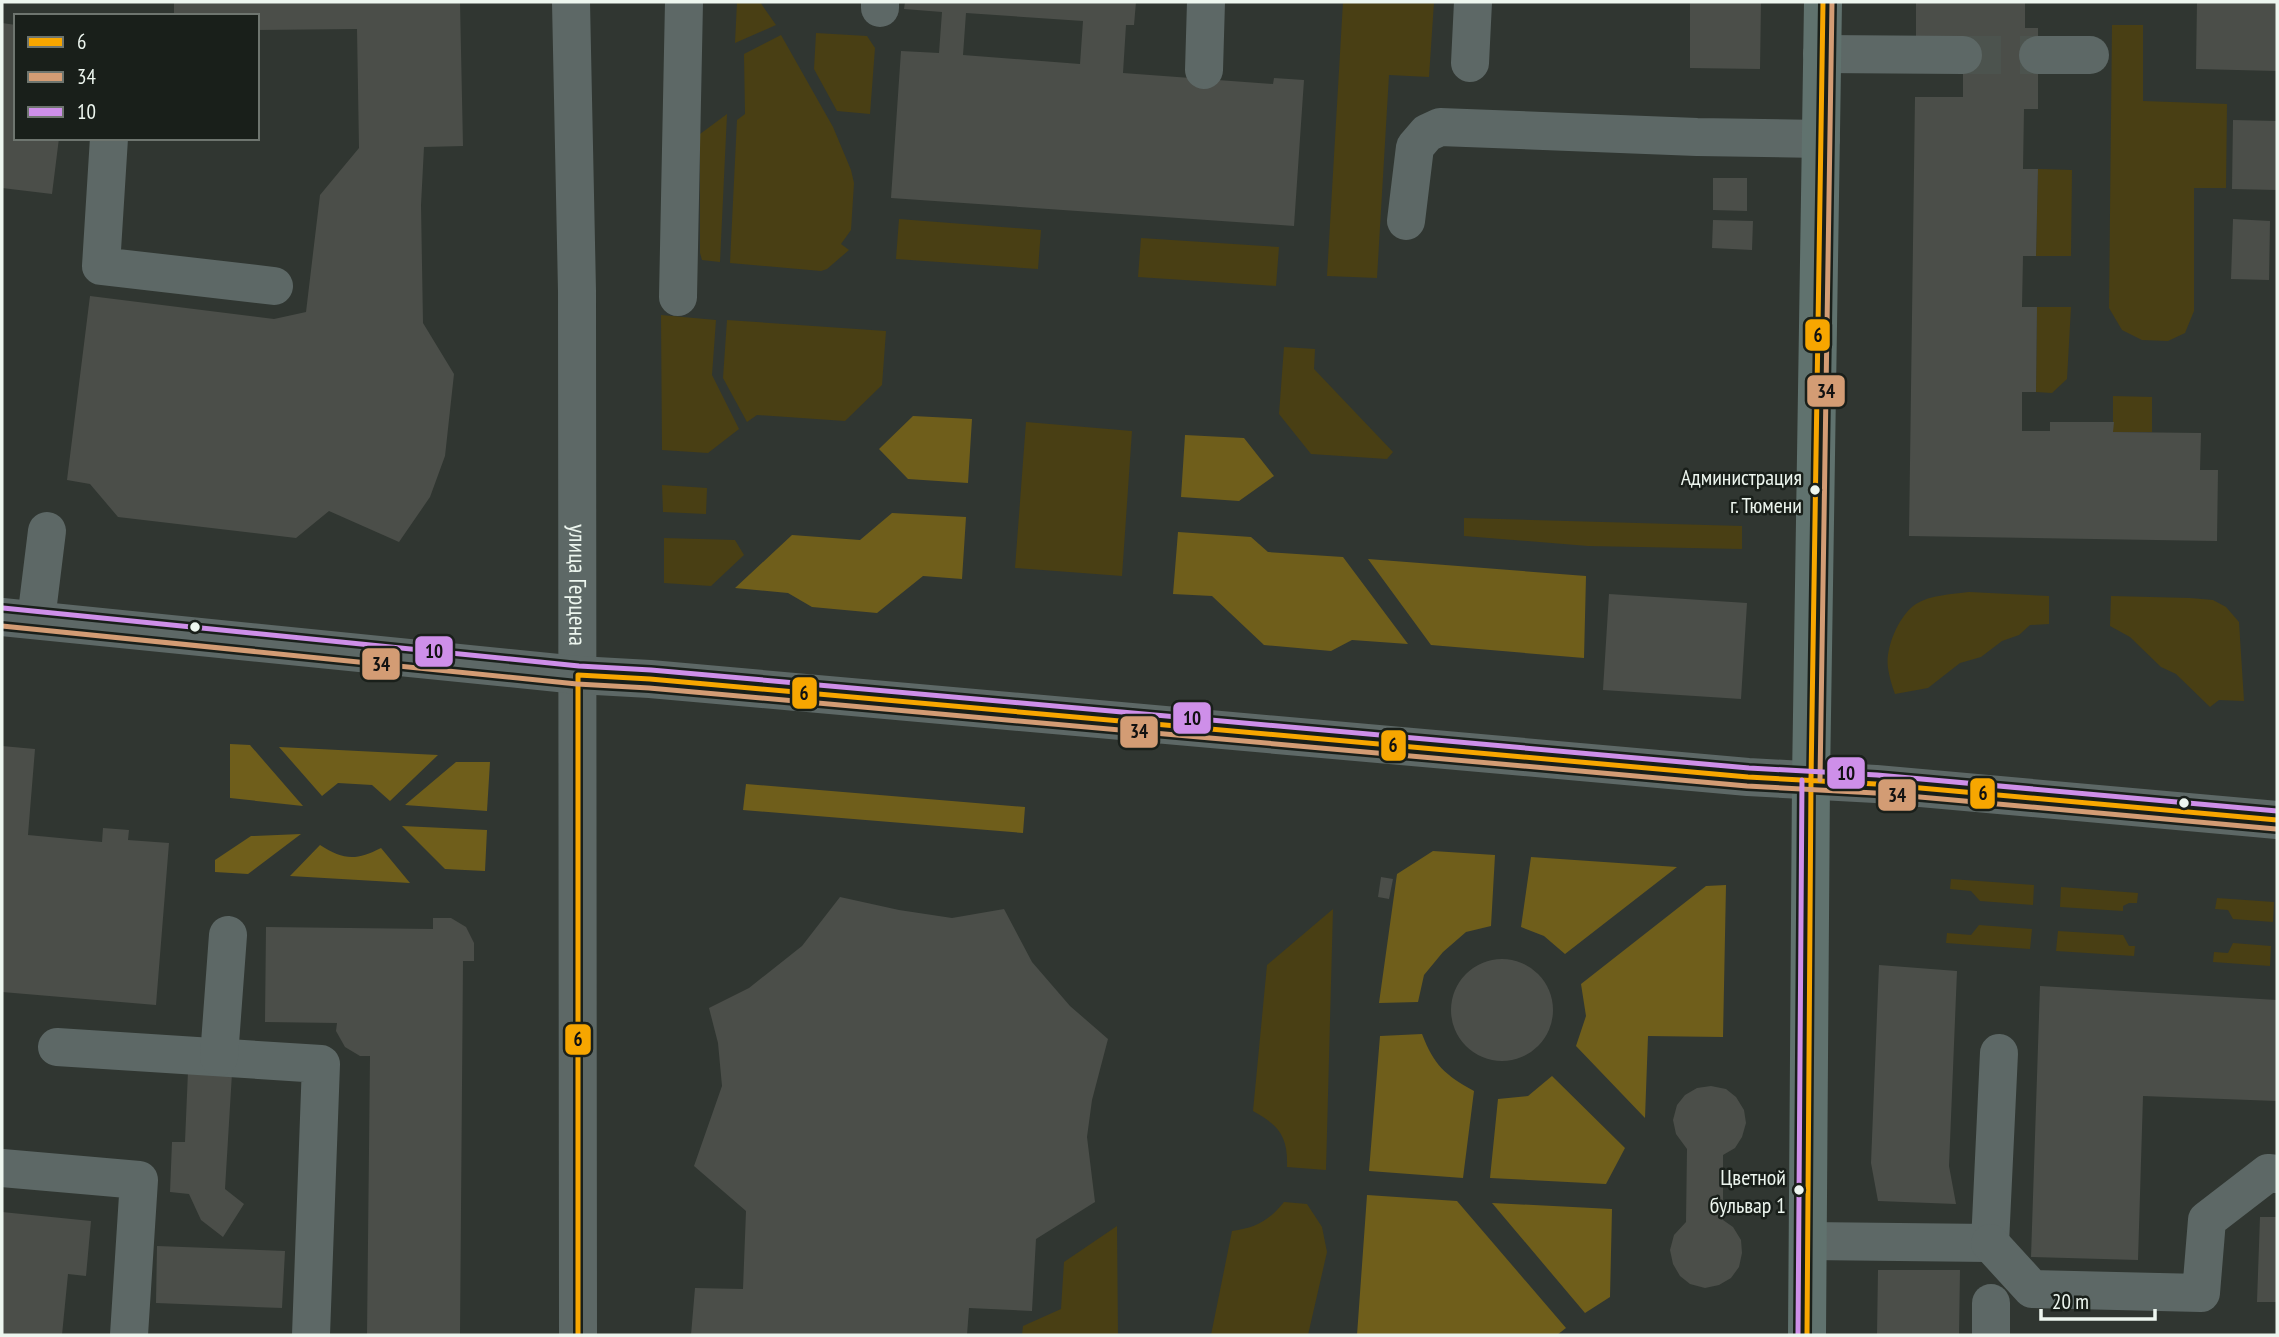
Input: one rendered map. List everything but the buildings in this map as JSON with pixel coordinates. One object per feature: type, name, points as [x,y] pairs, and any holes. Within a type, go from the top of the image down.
[{"type":"main road","points":[[1808,1335],[1811,780],[1823,2]]},
{"type":"street","name":"улица Герцена","points":[[571,2],[577,291],[578,1335]]},
{"type":"street","points":[[678,297],[684,2]]},
{"type":"street","points":[[1204,70],[1206,2]]},
{"type":"street","points":[[1469,63],[1473,2]]},
{"type":"street","points":[[1822,54],[1963,55]]},
{"type":"street","points":[[2038,55],[2090,55]]},
{"type":"street","points":[[1406,221],[1415,147],[1427,133],[1440,127],[1821,139]]},
{"type":"street","points":[[109,140],[101,265],[274,286]]},
{"type":"street","points":[[47,531],[19,619],[578,675],[650,679],[2277,820]]},
{"type":"street","points":[[219,1057],[228,935]]},
{"type":"street","points":[[57,1047],[321,1064],[311,1335]]},
{"type":"street","points":[[1999,1053],[1990,1242],[2032,1289],[2201,1293],[2207,1220],[2267,1173],[2277,1174]]},
{"type":"street","points":[[2,1168],[139,1180],[128,1335]]},
{"type":"street","points":[[1808,1241],[1990,1242]]},
{"type":"shaded area","points":[[737,2],[760,2],[776,25],[735,43]]},
{"type":"shaded area","points":[[1343,2],[1434,2],[1429,77],[1389,75],[1377,278],[1327,276]]},
{"type":"shaded area","points":[[2112,25],[2143,25],[2143,101],[2227,104],[2226,188],[2194,188],[2194,311],[2185,333],[2168,341],[2142,340],[2122,330],[2109,308]]},
{"type":"shaded area","points":[[816,33],[867,36],[875,48],[870,114],[837,111],[814,69]]},
{"type":"shaded area","points":[[781,35],[833,127],[854,183],[851,230],[841,244],[849,250],[821,271],[730,263],[737,120],[745,114],[744,54]]},
{"type":"shaded area","points":[[727,114],[720,262],[702,260],[700,253],[700,134]]},
{"type":"shaded area","points":[[2038,169],[2072,170],[2071,256],[2036,256]]},
{"type":"shaded area","points":[[899,219],[1041,230],[1038,269],[896,259]]},
{"type":"shaded area","points":[[1141,238],[1279,247],[1276,286],[1138,277]]},
{"type":"shaded area","points":[[2037,307],[2071,307],[2067,379],[2052,393],[2036,392]]},
{"type":"shaded area","points":[[661,315],[716,320],[712,375],[739,429],[708,453],[662,450]]},
{"type":"shaded area","points":[[727,320],[886,331],[882,385],[845,421],[757,415],[747,422],[723,378]]},
{"type":"shaded area","points":[[1284,347],[1315,349],[1314,369],[1393,452],[1387,459],[1311,454],[1279,414]]},
{"type":"shaded area","points":[[2113,396],[2152,397],[2152,432],[2113,432]]},
{"type":"shaded area","points":[[913,416],[972,419],[968,483],[908,479],[879,449]]},
{"type":"shaded area","points":[[1026,422],[1132,431],[1122,576],[1015,568]]},
{"type":"shaded area","points":[[1185,435],[1244,438],[1274,476],[1239,501],[1181,497]]},
{"type":"shaded area","points":[[662,485],[707,488],[706,514],[663,512]]},
{"type":"shaded area","points":[[892,513],[966,517],[962,579],[923,576],[877,613],[812,607],[788,593],[735,588],[792,535],[860,540]]},
{"type":"shaded area","points":[[1464,518],[1742,526],[1742,549],[1588,546],[1464,536]]},
{"type":"shaded area","points":[[1178,532],[1251,537],[1268,552],[1343,557],[1408,644],[1352,640],[1331,651],[1264,645],[1212,596],[1173,594]]},
{"type":"shaded area","points":[[664,538],[735,540],[744,555],[711,586],[664,583]]},
{"type":"shaded area","points":[[1368,559],[1586,576],[1584,658],[1431,645]]},
{"type":"shaded area","points":[[1969,592],[2049,596],[2049,624],[2030,625],[2019,635],[2002,641],[1981,657],[1960,663],[1928,688],[1895,694],[1889,674],[1889,651],[1904,616],[1916,604],[1928,599]]},
{"type":"shaded area","points":[[2111,596],[2213,600],[2226,607],[2239,622],[2244,701],[2219,700],[2210,707],[2176,674],[2161,667],[2130,637],[2110,626]]},
{"type":"shaded area","points":[[230,744],[250,745],[303,806],[230,798]]},
{"type":"shaded area","points":[[279,747],[438,755],[390,801],[372,785],[338,783],[322,796]]},
{"type":"shaded area","points":[[456,762],[490,762],[487,811],[405,805]]},
{"type":"shaded area","points":[[746,784],[1025,807],[1023,833],[743,810]]},
{"type":"shaded area","points":[[402,826],[487,830],[485,871],[445,869]]},
{"type":"shaded area","points":[[301,834],[248,874],[215,872],[215,860],[251,836]]},
{"type":"shaded area","points":[[320,845],[336,854],[350,857],[381,848],[410,883],[290,876]]},
{"type":"shaded area","points":[[1433,851],[1495,855],[1491,926],[1466,932],[1443,952],[1424,975],[1418,1002],[1379,1003],[1397,874]]},
{"type":"shaded area","points":[[1531,857],[1677,867],[1565,954],[1544,936],[1521,927]]},
{"type":"shaded area","points":[[1951,879],[2034,885],[2033,905],[1980,901],[1971,891],[1950,889]]},
{"type":"shaded area","points":[[1726,885],[1723,1037],[1648,1036],[1645,1118],[1576,1046],[1586,1016],[1581,984],[1706,886]]},
{"type":"shaded area","points":[[2061,887],[2138,893],[2137,903],[2123,906],[2123,911],[2060,907]]},
{"type":"shaded area","points":[[2217,898],[2274,902],[2273,922],[2233,919],[2228,910],[2215,909]]},
{"type":"shaded area","points":[[1333,909],[1326,1170],[1287,1167],[1286,1148],[1280,1133],[1270,1122],[1253,1111],[1267,965]]},
{"type":"shaded area","points":[[1979,925],[2032,929],[2030,949],[1946,943],[1947,933],[1971,935]]},
{"type":"shaded area","points":[[2058,931],[2123,935],[2129,946],[2135,946],[2134,956],[2056,951]]},
{"type":"shaded area","points":[[2233,943],[2271,946],[2270,966],[2213,962],[2214,952],[2228,953]]},
{"type":"shaded area","points":[[1422,1034],[1431,1054],[1442,1068],[1455,1080],[1474,1091],[1463,1178],[1369,1171],[1380,1036]]},
{"type":"shaded area","points":[[1552,1076],[1625,1148],[1606,1184],[1490,1178],[1498,1099],[1528,1096]]},
{"type":"shaded area","points":[[1367,1195],[1457,1201],[1566,1328],[1557,1335],[1357,1335]]},
{"type":"shaded area","points":[[1284,1202],[1307,1204],[1322,1227],[1327,1252],[1308,1335],[1211,1335],[1232,1231],[1261,1222]]},
{"type":"shaded area","points":[[1492,1203],[1612,1209],[1610,1297],[1585,1313]]},
{"type":"shaded area","points":[[1117,1226],[1118,1335],[1022,1335],[1023,1326],[1061,1309],[1064,1262]]},
{"type":"tunnel","points":[[1963,55],[2038,55]]},
{"type":"transit line","name":"6","points":[[1807,1335],[1811,780],[1823,2]]},
{"type":"transit line","name":"34","points":[[1820,780],[1832,2]]},
{"type":"transit line","name":"10","points":[[3,608],[579,666],[651,670],[1749,768],[1877,775],[2277,811]]},
{"type":"transit line","name":"34","points":[[2,626],[577,684],[649,688],[1747,786],[1875,793],[2276,829]]},
{"type":"transit line","name":"6","points":[[578,1335],[578,675],[650,679],[1748,777],[1876,784],[2277,820]]},
{"type":"transit line","name":"10","points":[[1798,1335],[1802,780]]},
{"type":"place","name":"Администрация г. Тюмени","points":[[1815,490]]},
{"type":"place","name":"Цветной бульвар 1","points":[[1799,1190]]}]
